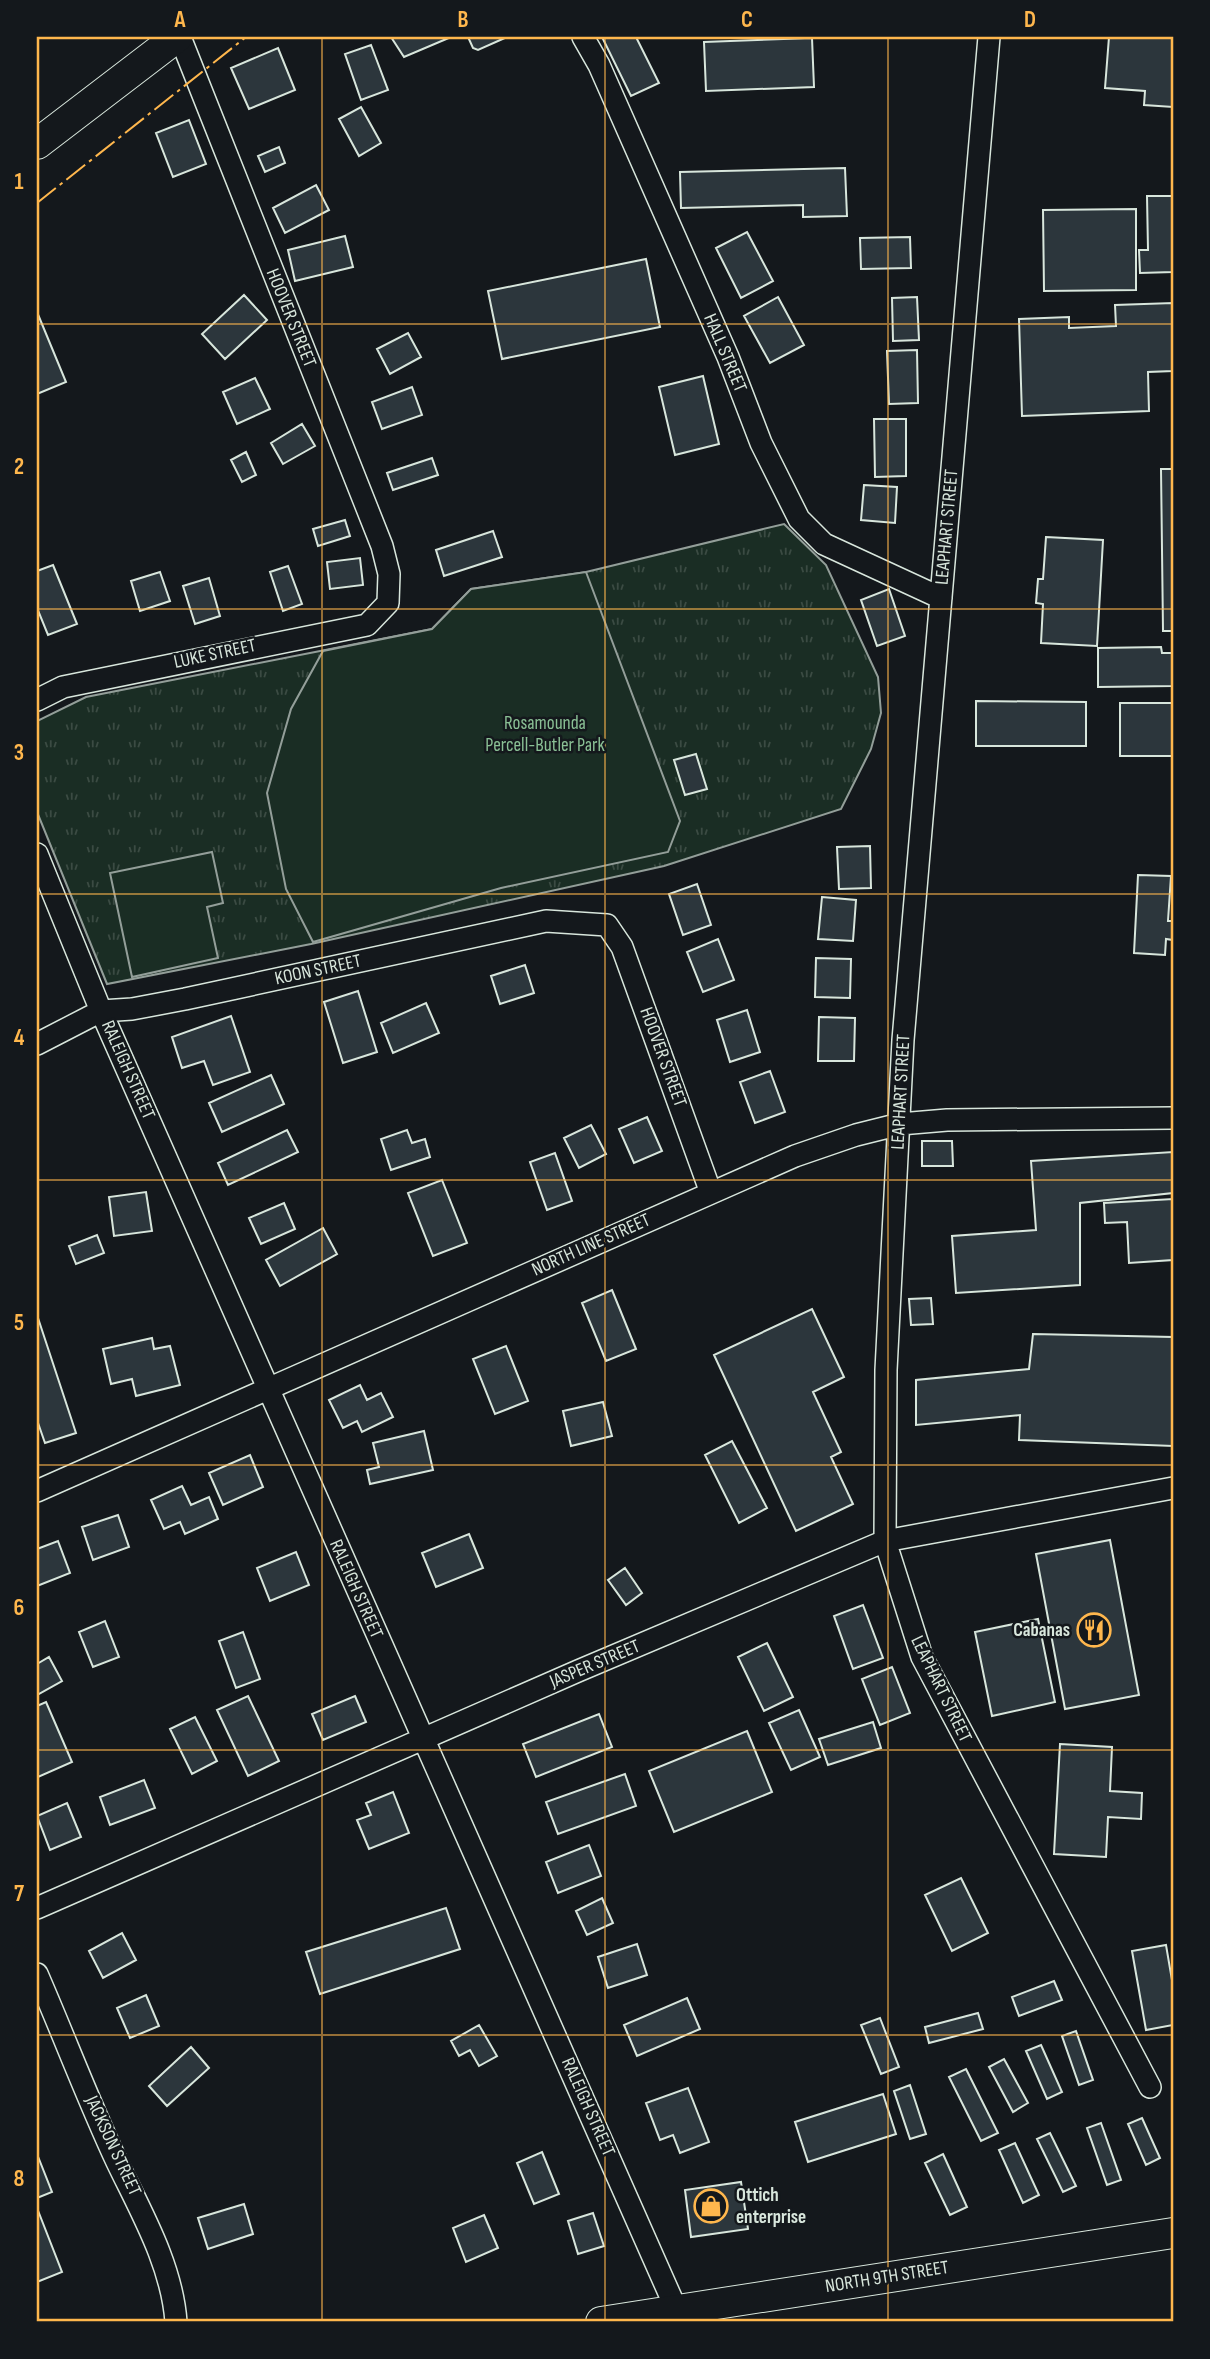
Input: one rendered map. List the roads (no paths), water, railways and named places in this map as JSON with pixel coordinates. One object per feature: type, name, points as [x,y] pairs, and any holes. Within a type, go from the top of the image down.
[{"type":"street","points":[[37,144],[178,37]]},
{"type":"street","name":"HOOVER STREET","points":[[178,37],[382,547],[389,574],[388,603]]},
{"type":"street","name":"HALL STREET","points":[[583,37],[599,65],[728,357],[761,443],[799,519],[824,544],[941,597]]},
{"type":"street","name":"LEAPHART STREET","points":[[989,37],[904,1027],[886,1370],[885,1541],[922,1657],[1150,2087]]},
{"type":"street","name":"LUKE STREET","points":[[37,700],[63,687],[367,625],[388,603]]},
{"type":"street","name":"RALEIGH STREET","points":[[37,854],[102,1011],[270,1387],[336,1545],[679,2316]]},
{"type":"street","name":"KOON STREET","points":[[37,1044],[102,1011],[132,1009],[185,999],[546,921],[607,925]]},
{"type":"street","name":"HOOVER STREET","points":[[607,925],[622,947],[711,1193]]},
{"type":"street","name":"NORTH LINE STREET","points":[[37,1491],[711,1193],[807,1152],[856,1135],[900,1124],[947,1119],[1173,1118]]},
{"type":"street","name":"JASPER STREET","points":[[37,1908],[885,1541],[1173,1488]]},
{"type":"street","name":"JACKSON STREET","points":[[37,1974],[118,2162],[146,2217],[171,2293],[176,2322]]},
{"type":"street","name":"NORTH 9TH STREET","points":[[601,2322],[679,2316],[1173,2233]]},
{"type":"place","name":"Cabanas","points":[[1094,1630]]},
{"type":"place","name":"Ottich enterprise","points":[[711,2206]]},
{"type":"park label","name":"Rosamounda Percell-Butler Park","points":[[545,734]]}]
